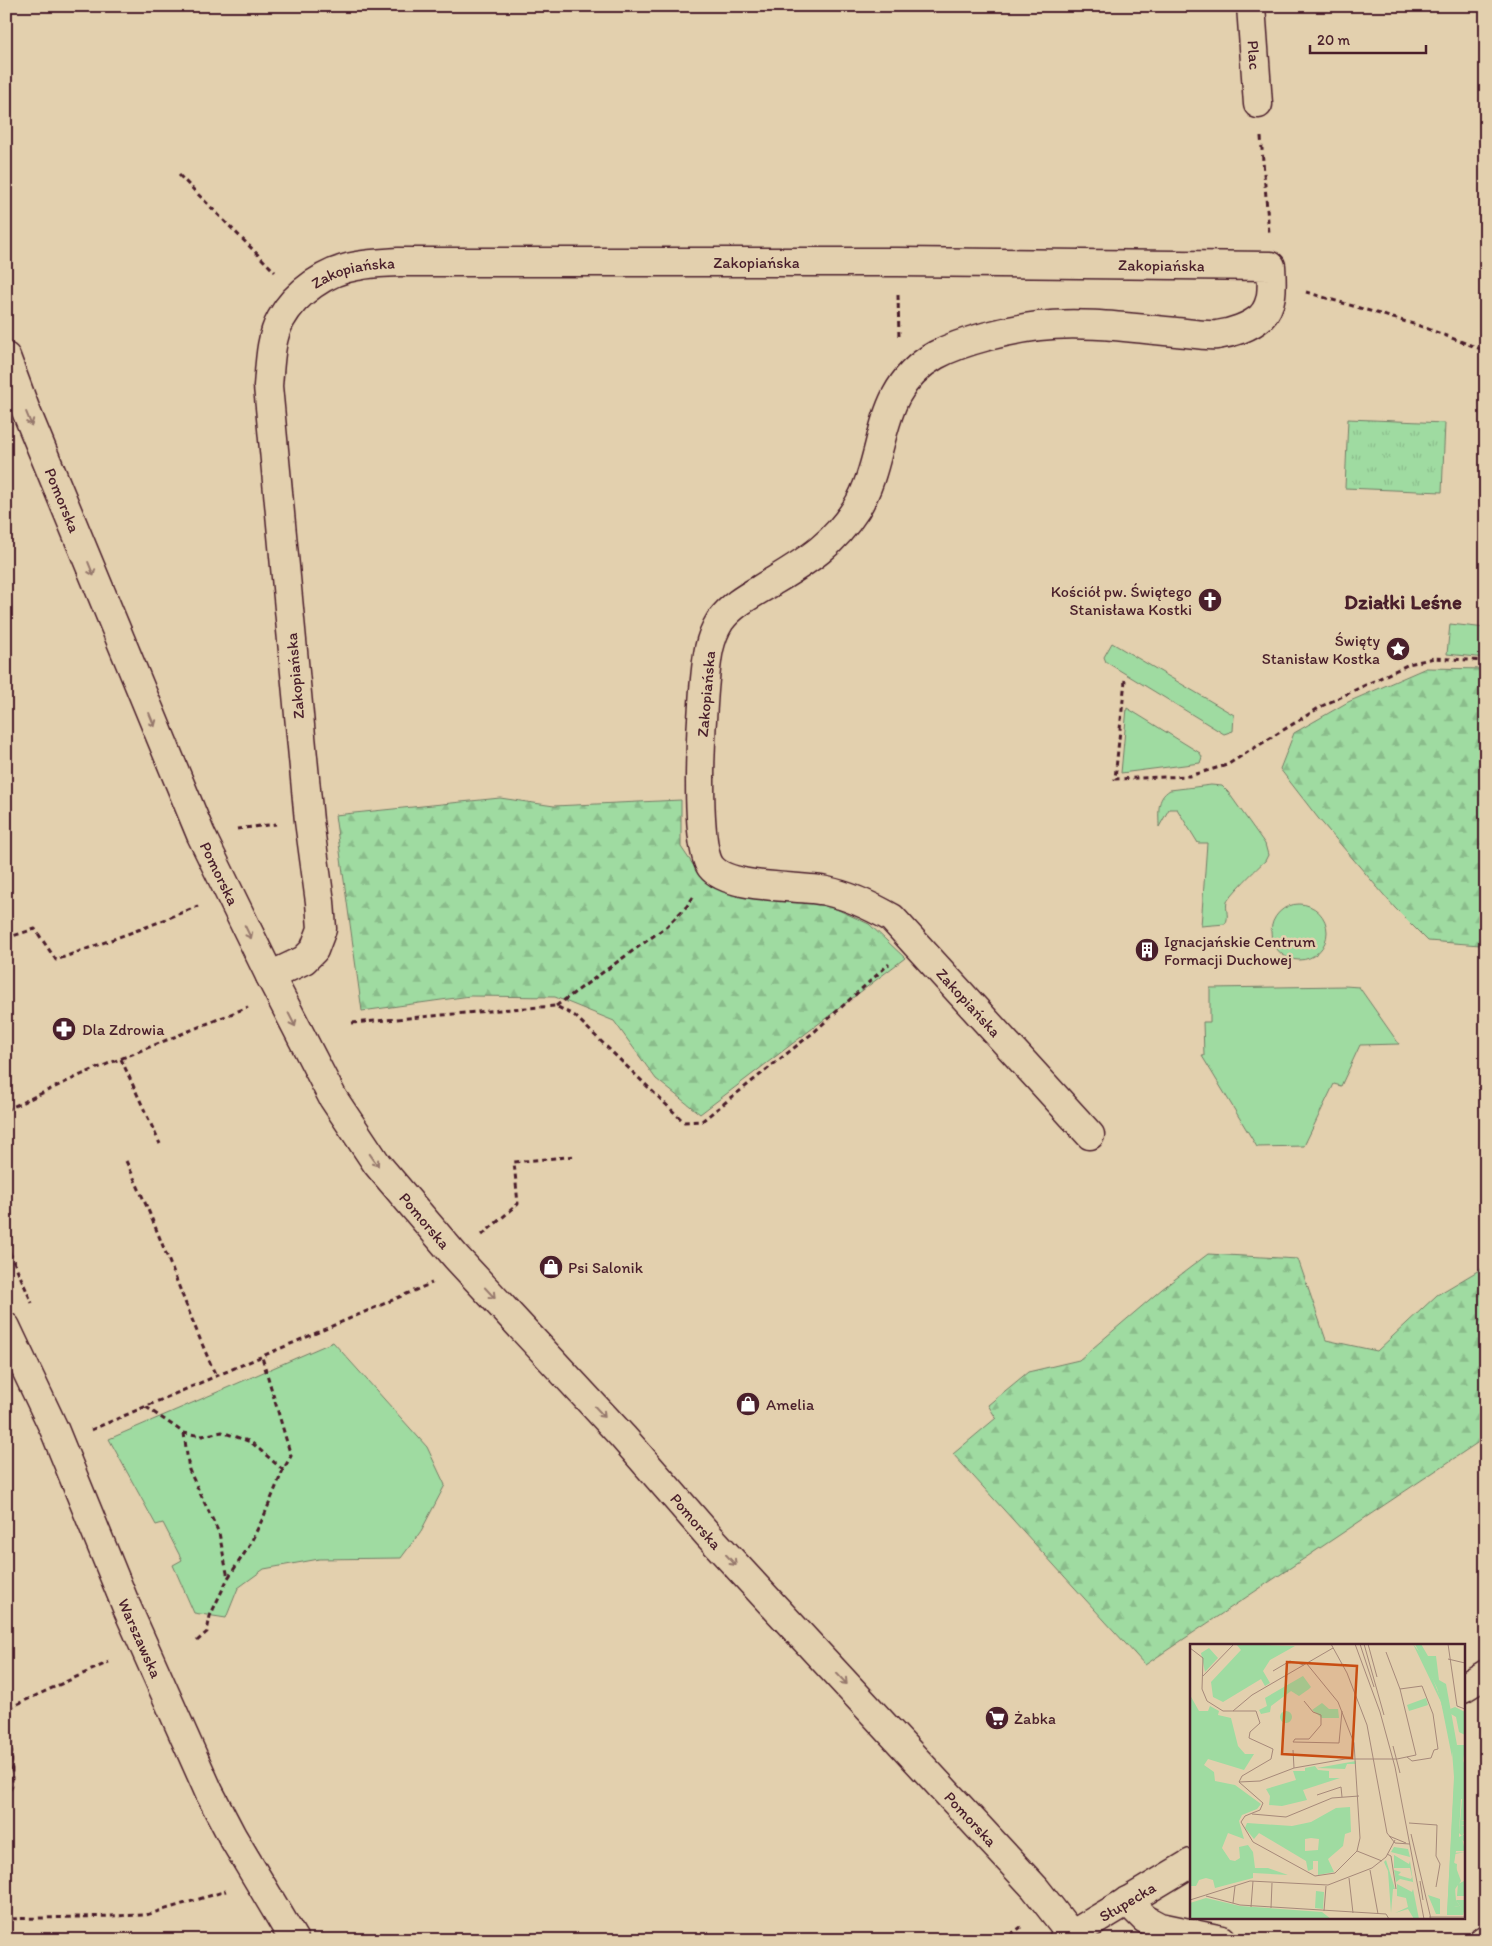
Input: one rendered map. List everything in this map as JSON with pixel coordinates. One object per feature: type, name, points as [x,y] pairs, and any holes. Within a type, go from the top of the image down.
[{"type":"street","name":"Plac","points":[[1251,6],[1258,104]]},
{"type":"street","name":"Zakopiańska","points":[[270,976],[304,960],[314,950],[322,929],[309,820],[268,386],[272,347],[280,320],[302,292],[340,270],[357,266],[399,262],[898,262],[1271,266],[1272,288],[1269,307],[1259,319],[1240,330],[1217,335],[1091,325],[1040,326],[975,339],[935,355],[900,387],[888,412],[871,478],[858,505],[843,528],[824,549],[733,606],[719,623],[709,648],[704,691],[700,775],[704,848],[711,868],[722,876],[732,879],[771,886],[825,890],[864,902],[892,918],[1090,1135]]},
{"type":"street","name":"Pomorska","points":[[6,357],[26,411],[200,835],[332,1098],[377,1164],[456,1258],[623,1437],[709,1536],[1035,1888],[1067,1937]]},
{"type":"street","name":"Warszawska","points":[[6,1327],[54,1428],[127,1608],[209,1792],[232,1836],[294,1940]]},
{"type":"street","points":[[1464,1687],[1486,1674]]},
{"type":"street","name":"Słupecka","points":[[1067,1937],[1190,1863]]},
{"type":"street","points":[[1127,1901],[1145,1919],[1160,1927],[1222,1940]]},
{"type":"path","points":[[1258,104],[1269,236]]},
{"type":"path","points":[[179,175],[276,273]]},
{"type":"path","points":[[898,262],[900,387]]},
{"type":"path","points":[[1272,288],[1311,293],[1351,304],[1420,326],[1486,351]]},
{"type":"path","points":[[1125,680],[1115,779],[1188,776],[1227,765],[1322,706],[1409,664],[1434,658],[1486,661]]},
{"type":"path","points":[[230,830],[309,820]]},
{"type":"path","points":[[556,1006],[666,927],[687,906],[711,868]]},
{"type":"path","points":[[6,938],[35,929],[56,960],[150,926],[201,905]]},
{"type":"path","points":[[352,1023],[511,1008],[556,1006],[574,1016],[684,1122],[702,1121],[814,1032],[915,943]]},
{"type":"path","points":[[6,1110],[121,1059],[249,1006]]},
{"type":"path","points":[[121,1059],[160,1144]]},
{"type":"path","points":[[481,1235],[518,1204],[514,1162],[576,1156]]},
{"type":"path","points":[[126,1161],[144,1198],[216,1376]]},
{"type":"path","points":[[90,1430],[435,1282]]},
{"type":"path","points":[[197,1641],[207,1632],[210,1616],[228,1578],[256,1532],[291,1456],[262,1357]]},
{"type":"path","points":[[146,1407],[184,1433],[202,1436],[222,1432],[250,1442],[283,1470]]},
{"type":"path","points":[[184,1433],[188,1470],[219,1533],[228,1578]]},
{"type":"path","points":[[6,1798],[12,1786],[11,1707],[109,1662]]},
{"type":"path","points":[[6,1915],[7,1919],[146,1915],[227,1891]]},
{"type":"path","points":[[1003,1940],[1026,1924]]},
{"type":"green space","points":[[1348,419],[1445,423],[1442,492],[1345,488]]},
{"type":"green space","points":[[1450,624],[1486,628],[1486,658],[1447,654]]},
{"type":"green space","points":[[1112,643],[1234,715],[1233,731],[1224,734],[1106,662],[1104,657]]},
{"type":"green space","points":[[1426,668],[1486,669],[1486,944],[1428,941],[1395,908],[1318,818],[1280,769],[1294,733],[1348,702]]},
{"type":"green space","points":[[1127,708],[1200,753],[1202,757],[1200,763],[1121,773]]},
{"type":"green space","points":[[1211,785],[1222,786],[1228,792],[1265,844],[1268,855],[1265,861],[1227,902],[1227,919],[1225,924],[1201,926],[1207,843],[1198,843],[1177,809],[1169,809],[1159,827],[1159,811],[1162,797],[1170,790]]},
{"type":"green space","points":[[500,798],[554,806],[681,800],[681,847],[704,881],[765,900],[823,903],[869,924],[905,958],[700,1114],[656,1079],[614,1021],[555,997],[470,996],[362,1011],[335,815]]},
{"type":"green space","points":[[1299,904],[1310,906],[1319,912],[1325,921],[1327,932],[1325,943],[1319,952],[1310,958],[1299,960],[1288,958],[1279,952],[1273,943],[1271,932],[1273,921],[1279,912],[1288,906]]},
{"type":"green space","points":[[1359,987],[1399,1044],[1360,1045],[1341,1086],[1334,1084],[1304,1146],[1257,1147],[1202,1056],[1204,1056],[1203,1022],[1210,1022],[1210,988]]},
{"type":"green space","points":[[1208,1254],[1298,1259],[1326,1340],[1377,1351],[1437,1295],[1486,1266],[1486,1437],[1145,1665],[953,1454],[996,1418],[988,1405],[1028,1372],[1079,1360],[1162,1289]]},
{"type":"green space","points":[[333,1342],[427,1447],[445,1485],[421,1531],[401,1558],[319,1559],[264,1569],[238,1588],[226,1618],[194,1613],[173,1565],[182,1560],[163,1523],[156,1525],[109,1439]]},
{"type":"place","name":"Kościół pw. Świętego Stanisława Kostki","points":[[1210,600]]},
{"type":"place","name":"Święty Stanisław Kostka","points":[[1398,649]]},
{"type":"place","name":"Ignacjańskie Centrum Formacji Duchowej","points":[[1147,950]]},
{"type":"place","name":"Dla Zdrowia","points":[[64,1029]]},
{"type":"place","name":"Psi Salonik","points":[[551,1267]]},
{"type":"place","name":"Amelia","points":[[748,1404]]},
{"type":"place","name":"Żabka","points":[[997,1718]]},
{"type":"district","name":"Działki Leśne","points":[[1403,601]]}]
